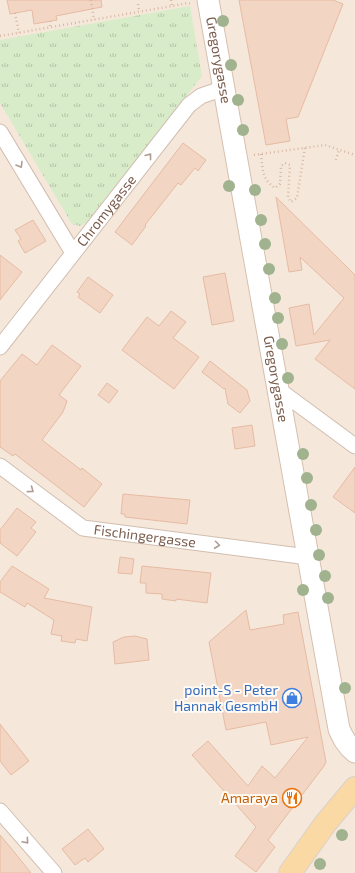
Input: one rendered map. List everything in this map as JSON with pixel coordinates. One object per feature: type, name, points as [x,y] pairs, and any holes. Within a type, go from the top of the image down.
[{"type":"main road","points":[[290,873],[325,824],[355,788]]},
{"type":"street","name":"Gregorygasse","points":[[209,2],[339,729],[350,749],[355,752]]},
{"type":"street","name":"Chromygasse","points":[[0,347],[188,105],[200,96],[224,88]]},
{"type":"street","points":[[0,132],[73,253]]},
{"type":"street","points":[[279,390],[355,446]]},
{"type":"street","name":"Fischingergasse","points":[[0,466],[83,528],[308,557]]},
{"type":"street","points":[[0,811],[54,873]]},
{"type":"path","points":[[90,0],[94,20]]},
{"type":"path","points":[[171,0],[172,6]]},
{"type":"path","points":[[0,36],[188,3],[194,5],[209,2]]},
{"type":"path","points":[[138,4],[139,11]]},
{"type":"path","points":[[15,13],[19,33]]},
{"type":"path","points":[[50,21],[50,27]]},
{"type":"path","points":[[271,152],[325,145],[355,155]]},
{"type":"path","points":[[261,154],[264,178],[275,188],[280,184],[281,166],[285,163],[290,165],[288,196],[291,202],[297,198],[305,147]]},
{"type":"path","points":[[336,160],[340,150]]},
{"type":"shaded area","points":[[0,0],[355,0],[355,873],[0,873]]},
{"type":"green space","points":[[190,6],[202,76],[86,223],[80,226],[72,224],[0,103],[0,40]]},
{"type":"building","points":[[7,0],[101,0],[102,7],[56,16],[57,20],[34,24],[32,10],[10,14]]},
{"type":"building","points":[[239,0],[333,0],[343,4],[298,117],[286,119],[290,141],[266,145]]},
{"type":"building","points":[[183,143],[206,160],[198,171],[195,168],[181,185],[178,183],[145,225],[146,226],[132,245],[115,232]]},
{"type":"building","points":[[276,197],[355,275],[355,389],[315,359],[330,340],[296,346],[289,308],[309,304],[314,335],[344,298],[300,257],[302,270],[289,272]]},
{"type":"building","points":[[33,220],[46,241],[25,253],[18,241],[21,239],[15,230]]},
{"type":"building","points":[[0,255],[22,272],[0,300]]},
{"type":"building","points":[[225,273],[234,321],[212,325],[203,277]]},
{"type":"building","points":[[88,277],[113,295],[100,313],[78,297],[80,294],[77,292]]},
{"type":"building","points":[[171,311],[186,322],[173,338],[199,357],[174,389],[122,350],[147,317],[159,326]]},
{"type":"building","points":[[52,345],[81,366],[59,395],[67,401],[63,412],[42,440],[102,484],[84,507],[15,454],[13,456],[0,447],[0,381],[22,354],[37,365]]},
{"type":"building","points":[[210,361],[247,390],[250,401],[240,413],[228,404],[225,388],[224,389],[202,372]]},
{"type":"building","points":[[107,383],[118,391],[109,403],[98,395]]},
{"type":"building","points":[[252,425],[255,446],[235,449],[232,428]]},
{"type":"building","points":[[355,467],[355,513],[333,497]]},
{"type":"building","points":[[123,494],[190,500],[187,524],[125,517],[125,514],[121,514]]},
{"type":"building","points":[[17,508],[36,522],[31,528],[36,532],[17,556],[0,543],[0,530]]},
{"type":"building","points":[[120,557],[134,559],[132,574],[118,573]]},
{"type":"building","points":[[12,566],[49,589],[44,598],[92,607],[87,641],[76,639],[75,643],[61,641],[62,636],[51,634],[54,620],[27,603],[25,607],[0,592],[0,582]]},
{"type":"building","points":[[142,566],[211,573],[207,603],[176,599],[176,601],[162,599],[162,594],[146,593],[146,583],[140,583]]},
{"type":"building","points":[[246,610],[250,630],[284,624],[283,615],[298,612],[326,762],[268,840],[275,847],[256,872],[235,856],[256,827],[192,755],[208,741],[248,786],[262,766],[275,778],[308,737],[271,745],[266,722],[226,730],[209,642]]},
{"type":"building","points":[[135,636],[147,639],[149,660],[115,664],[113,642],[124,637]]},
{"type":"building","points":[[0,724],[29,761],[11,775],[0,761]]},
{"type":"building","points":[[88,829],[104,849],[88,862],[85,858],[75,865],[62,849]]},
{"type":"building","points":[[0,835],[15,853],[31,873],[0,873]]},
{"type":"place","name":"point-S - Peter Hannak GesmbH","points":[[292,698]]},
{"type":"place","name":"Amaraya","points":[[292,798]]}]
